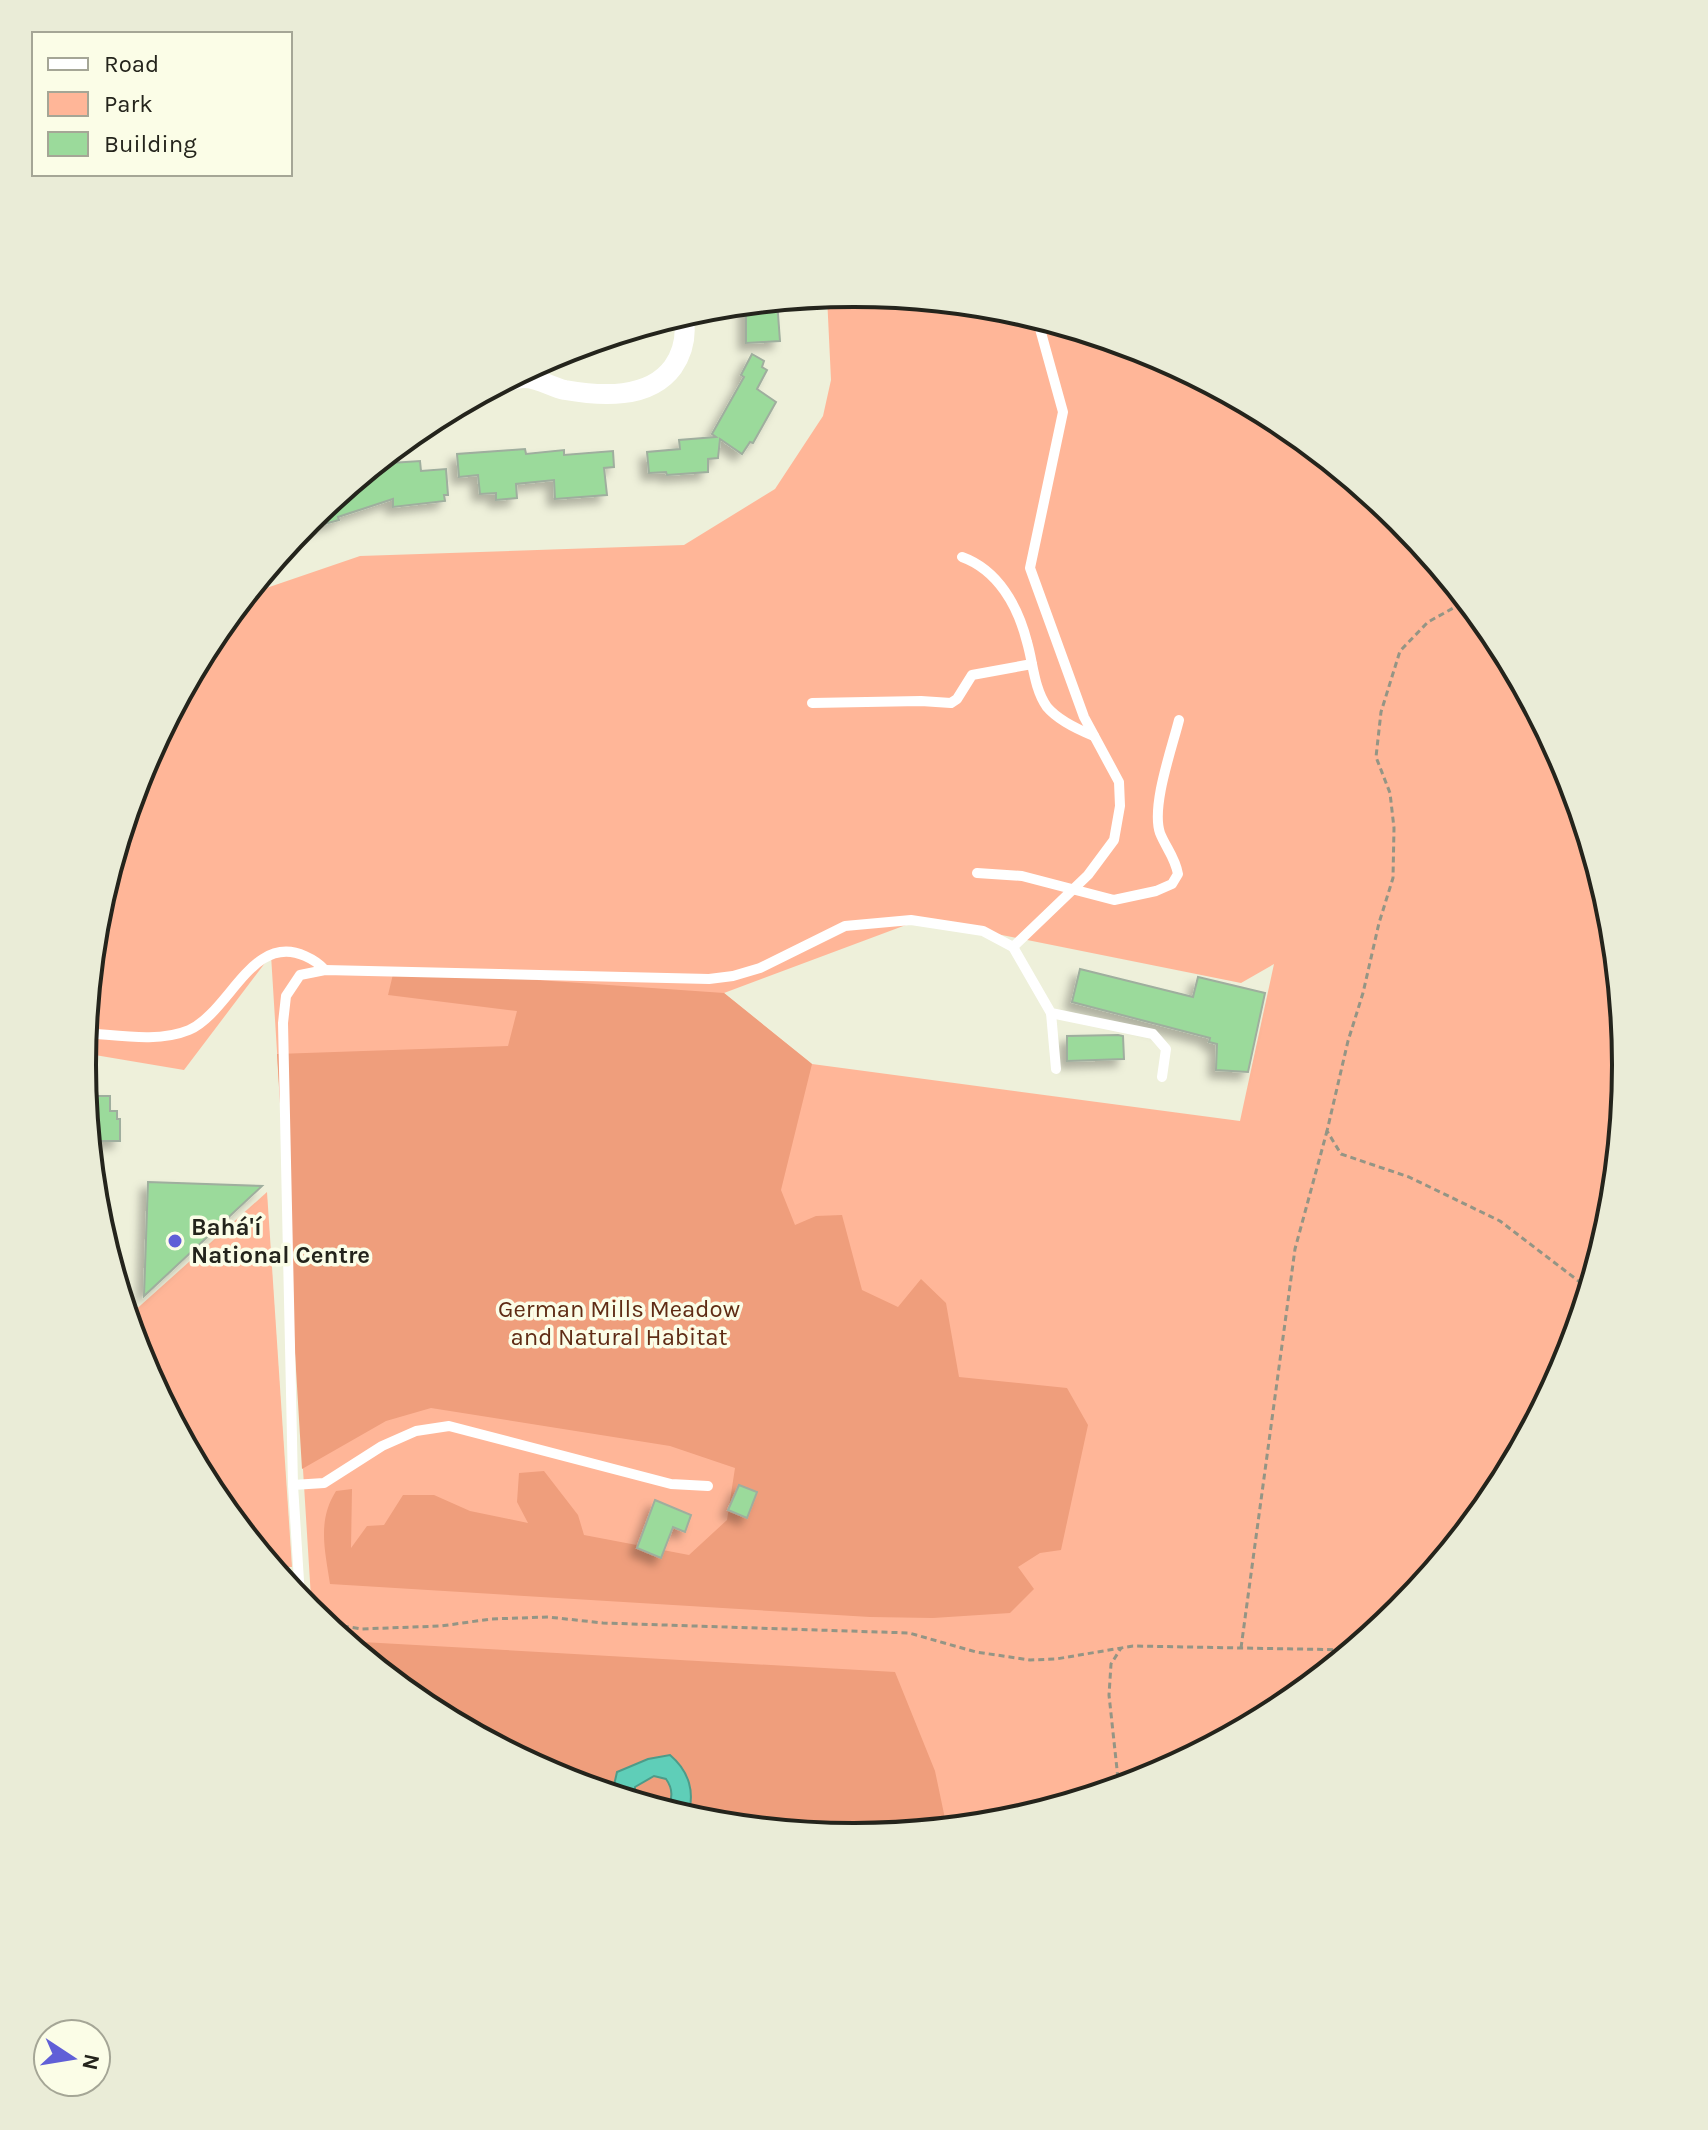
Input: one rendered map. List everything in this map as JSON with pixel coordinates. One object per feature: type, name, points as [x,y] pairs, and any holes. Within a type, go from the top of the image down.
[{"type":"street","points":[[530,380],[564,390],[623,395],[648,387],[668,374],[680,357],[685,327]]},
{"type":"lane","points":[[1013,947],[1088,875],[1114,840],[1120,806],[1119,782],[1084,717],[1030,568],[1063,412],[1041,331]]},
{"type":"lane","points":[[962,557],[992,573],[1009,597],[1027,639],[1047,707],[1077,729],[1094,736]]},
{"type":"lane","points":[[812,703],[951,703],[972,675],[1032,664]]},
{"type":"lane","points":[[977,873],[1022,876],[1114,900],[1156,891],[1172,884],[1178,874],[1176,859],[1160,832],[1159,806],[1179,720]]},
{"type":"lane","points":[[297,1579],[283,1023],[286,996],[300,975],[325,970],[709,979],[760,968],[845,926],[911,920],[983,931],[1013,947],[1051,1013],[1056,1069]]},
{"type":"lane","points":[[97,1034],[158,1036],[186,1031],[207,1019],[249,972],[271,954],[299,953],[318,961],[325,970]]},
{"type":"lane","points":[[1051,1013],[1153,1034],[1166,1049],[1162,1077]]},
{"type":"lane","points":[[293,1485],[324,1483],[382,1446],[416,1431],[449,1426],[671,1484],[708,1486]]},
{"type":"path","points":[[1241,1648],[1295,1249],[1393,878],[1394,828],[1390,793],[1376,757],[1381,712],[1400,651],[1428,622],[1457,606]]},
{"type":"path","points":[[1327,1131],[1341,1154],[1409,1177],[1500,1221],[1580,1282]]},
{"type":"path","points":[[345,1626],[362,1629],[441,1626],[491,1619],[548,1617],[603,1623],[909,1633],[976,1652],[1030,1660],[1121,1648],[1336,1650]]},
{"type":"path","points":[[1118,1775],[1109,1695],[1111,1664],[1121,1648]]},
{"type":"green space","name":"German Mills Meadow and Natural Habitat","points":[[828,308],[904,309],[953,313],[1002,322],[1098,347],[1189,385],[1275,435],[1354,495],[1424,565],[1455,604],[1484,644],[1534,730],[1572,821],[1586,869],[1606,966],[1612,1065],[1606,1164],[1597,1213],[1572,1309],[1554,1355],[1534,1400],[1484,1486],[1424,1565],[1390,1601],[1354,1635],[1275,1695],[1189,1745],[1144,1765],[1098,1783],[1002,1808],[953,1817],[854,1823],[755,1817],[706,1808],[610,1783],[564,1765],[519,1745],[433,1695],[354,1635],[318,1601],[311,1593],[271,955],[184,1070],[96,1055],[102,966],[122,869],[136,821],[174,730],[198,686],[224,644],[265,588],[360,556],[684,545],[775,489],[823,416],[831,380]],"holes":[[[922,919],[1241,983],[1274,964],[1240,1121],[812,1064],[724,993]]]},
{"type":"green space","name":"German Mills Meadow and Natural Habitat","points":[[394,970],[724,993],[812,1064],[781,1190],[795,1225],[816,1216],[842,1215],[862,1290],[898,1307],[921,1279],[946,1303],[959,1377],[1067,1388],[1088,1425],[1061,1550],[1040,1553],[1018,1567],[1034,1589],[1010,1613],[933,1618],[870,1617],[330,1584],[324,1525],[336,1491],[352,1489],[351,1548],[367,1526],[384,1525],[403,1495],[434,1495],[470,1511],[528,1523],[517,1502],[519,1473],[544,1471],[578,1515],[584,1535],[689,1555],[727,1520],[735,1468],[670,1446],[431,1408],[386,1421],[302,1469],[277,1054],[508,1046],[517,1011],[388,995]]},
{"type":"green space","points":[[267,1192],[292,1567],[286,1567],[253,1526],[198,1444],[174,1400],[136,1309]]},
{"type":"green space","points":[[363,1642],[895,1672],[935,1771],[945,1818],[854,1823],[804,1821],[755,1817],[706,1808],[610,1783],[519,1745],[433,1695]]},
{"type":"water","points":[[670,1755],[677,1761],[689,1783],[690,1804],[670,1800],[666,1779],[654,1776],[635,1787],[635,1790],[614,1784],[617,1772],[648,1759]]},
{"type":"building","points":[[778,311],[780,341],[746,343],[746,315]]},
{"type":"building","points":[[752,354],[764,361],[762,367],[767,370],[757,389],[776,402],[753,443],[750,442],[742,454],[720,439],[718,458],[708,459],[708,472],[649,473],[647,452],[680,449],[679,440],[716,437],[712,434],[744,377],[741,375]]},
{"type":"building","points":[[525,449],[526,454],[564,450],[564,455],[613,451],[614,467],[604,468],[607,495],[555,499],[554,480],[516,484],[517,498],[496,500],[496,493],[480,494],[478,475],[459,477],[457,454]]},
{"type":"building","points":[[420,461],[421,471],[446,469],[448,495],[444,495],[445,501],[393,507],[393,499],[323,524],[354,495],[395,463]]},
{"type":"building","points":[[1080,969],[1193,997],[1198,977],[1265,993],[1248,1072],[1216,1070],[1217,1044],[1209,1042],[1210,1038],[1072,1002]]},
{"type":"building","points":[[1067,1036],[1123,1036],[1124,1059],[1067,1061]]},
{"type":"building","points":[[97,1096],[110,1096],[110,1111],[117,1111],[117,1119],[120,1119],[120,1141],[100,1141]]},
{"type":"building","name":"Bahá'í National Centre","points":[[148,1182],[262,1186],[144,1296]]},
{"type":"building","points":[[739,1485],[757,1492],[747,1518],[728,1510]]},
{"type":"building","points":[[655,1500],[691,1515],[685,1532],[673,1527],[661,1558],[637,1548]]},
{"type":"place","name":"Bahá'í National Centre","points":[[175,1241]]}]
